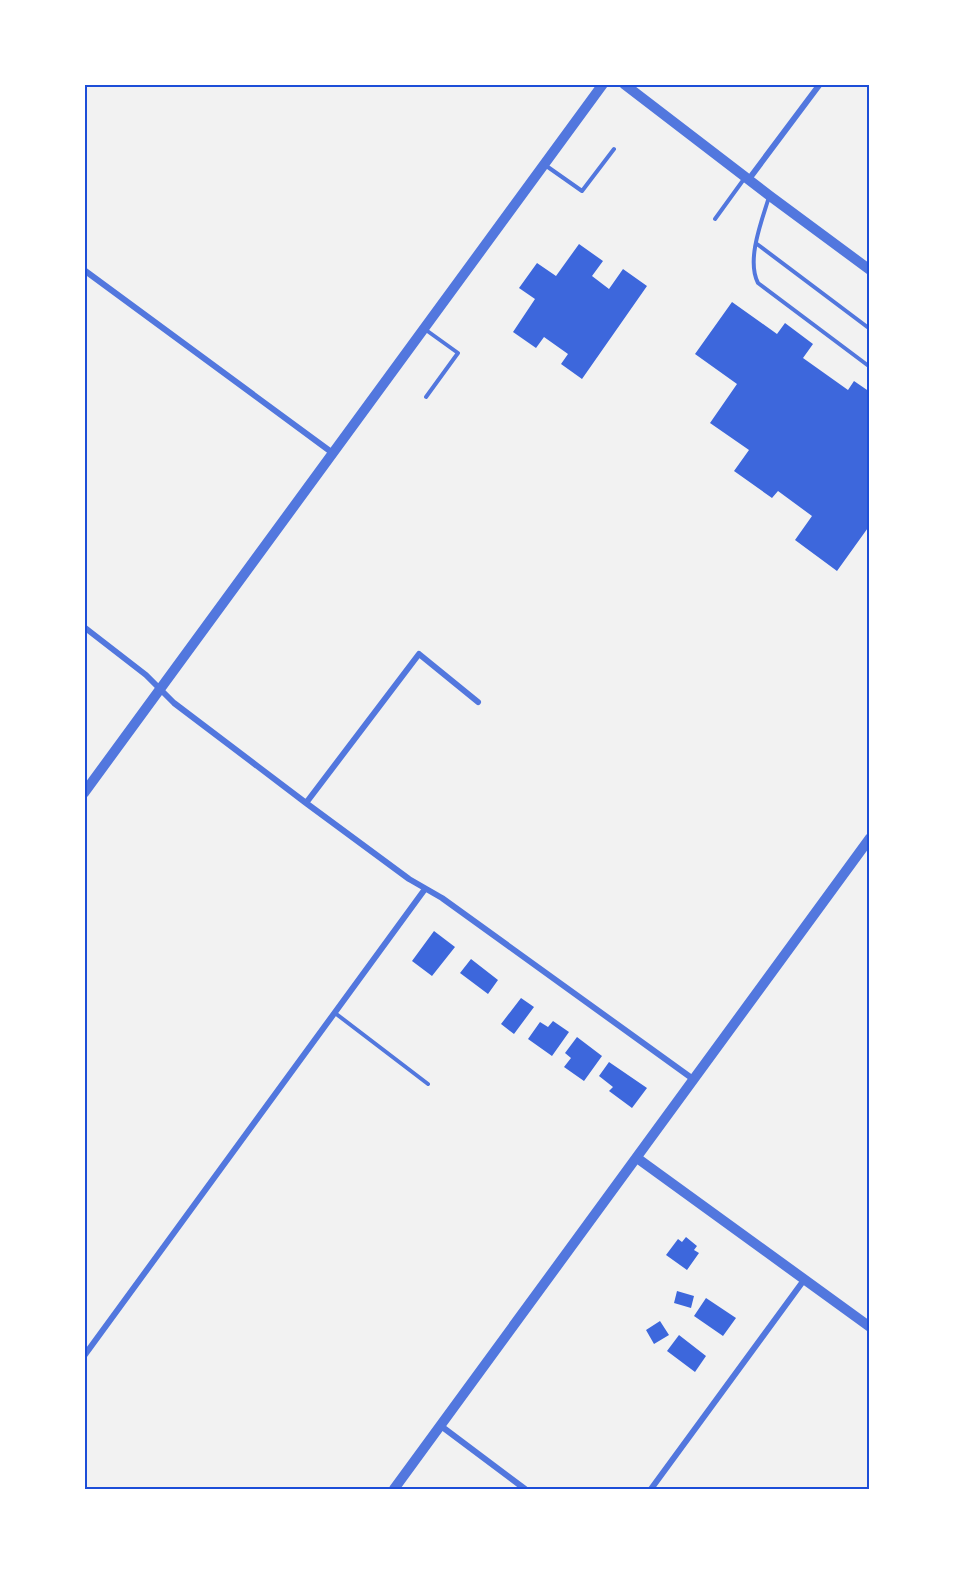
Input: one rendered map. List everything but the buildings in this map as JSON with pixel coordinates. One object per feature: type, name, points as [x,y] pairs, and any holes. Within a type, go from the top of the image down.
[{"type":"street","points":[[84,793],[603,84]]},
{"type":"street","points":[[624,84],[870,270]]},
{"type":"street","points":[[747,178],[820,84]]},
{"type":"street","points":[[84,270],[334,454]]},
{"type":"street","points":[[84,627],[146,675],[174,703],[306,803],[693,1079]]},
{"type":"street","points":[[306,803],[418,654],[478,702]]},
{"type":"street","points":[[394,1489],[870,838]]},
{"type":"street","points":[[84,1356],[424,889]]},
{"type":"street","points":[[637,1158],[870,1327]]},
{"type":"street","points":[[651,1489],[804,1280]]},
{"type":"street","points":[[441,1426],[525,1489]]},
{"type":"lane","points":[[545,164],[582,191],[614,149]]},
{"type":"lane","points":[[715,219],[747,178]]},
{"type":"lane","points":[[770,196],[756,243],[753,268],[758,283],[870,367]]},
{"type":"lane","points":[[756,243],[870,329]]},
{"type":"lane","points":[[425,330],[458,353],[426,397]]},
{"type":"lane","points":[[335,1013],[428,1084]]}]
